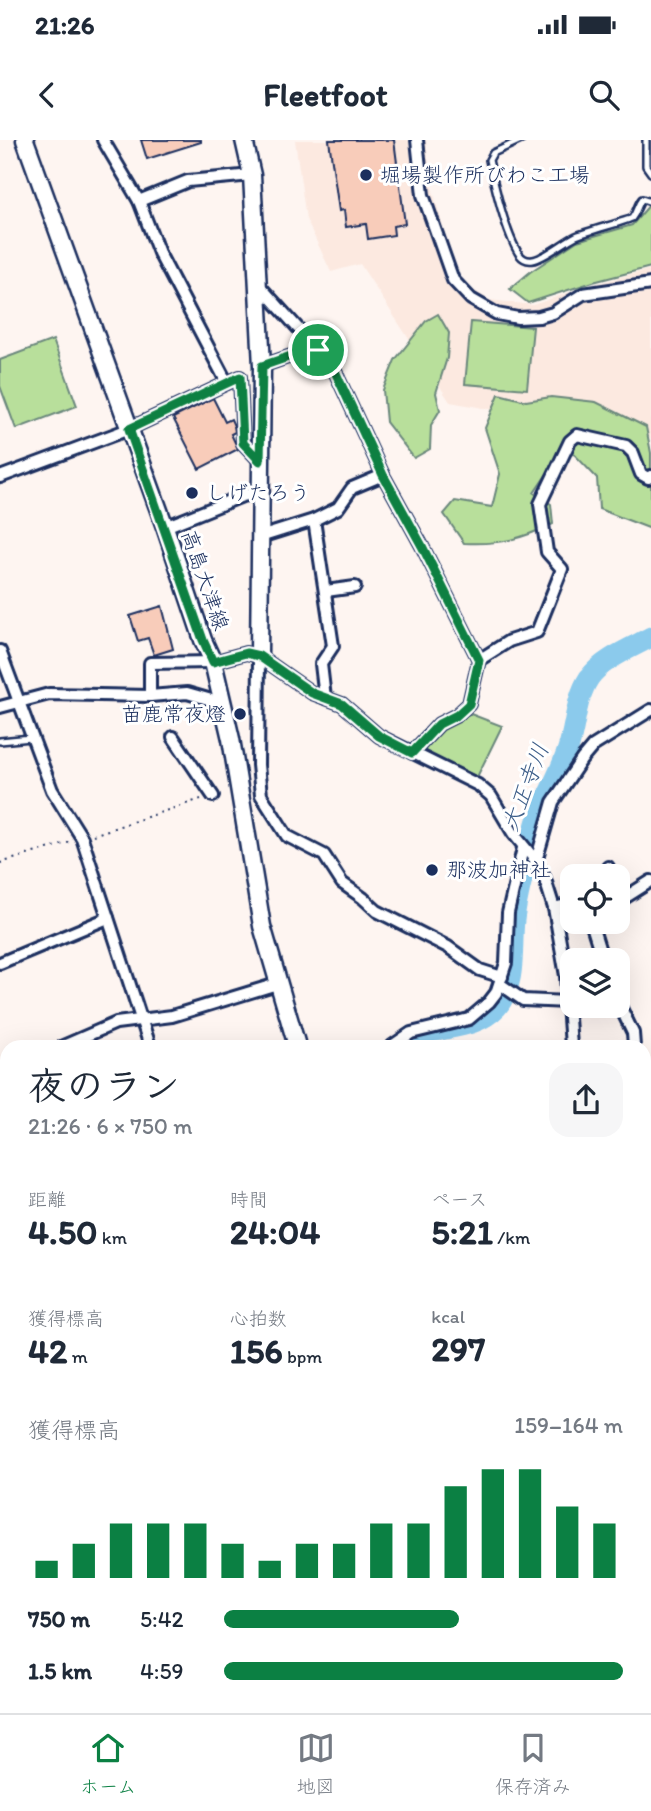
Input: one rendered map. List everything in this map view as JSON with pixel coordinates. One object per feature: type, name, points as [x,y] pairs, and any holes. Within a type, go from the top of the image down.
[{"type":"main road","name":"高島大津線","points":[[25,140],[213,662],[231,739],[262,926],[295,1040]]},
{"type":"main road","points":[[244,140],[252,175],[262,366],[259,656]]},
{"type":"street","points":[[103,140],[139,201],[159,253],[227,383]]},
{"type":"street","points":[[417,140],[423,195],[453,279],[471,299],[497,314],[518,318],[539,317],[553,313],[583,294],[651,284]]},
{"type":"street","points":[[139,201],[188,181],[252,175]]},
{"type":"street","points":[[258,284],[333,367],[383,475],[428,557],[479,660],[469,704],[457,715],[439,724],[412,753]]},
{"type":"street","points":[[262,366],[318,350]]},
{"type":"street","points":[[0,477],[129,429],[240,377],[243,443],[260,461]]},
{"type":"street","points":[[479,660],[509,642],[537,632],[562,569],[547,552],[540,504],[570,441],[577,435],[626,446],[634,453],[640,474],[648,478],[651,476]]},
{"type":"street","points":[[260,537],[314,520],[338,508],[352,488],[383,475]]},
{"type":"street","points":[[165,527],[242,496],[260,492]]},
{"type":"street","points":[[314,520],[333,646],[321,664],[325,698]]},
{"type":"street","points":[[326,591],[355,587]]},
{"type":"street","points":[[0,651],[52,790],[82,838],[148,1040]]},
{"type":"street","points":[[150,696],[150,663],[213,662],[246,653],[259,656],[312,693],[342,704],[379,736],[478,785],[491,796],[544,876],[554,908],[561,948]]},
{"type":"street","points":[[259,656],[258,765],[261,795],[287,836],[324,855],[342,883],[377,911],[448,947],[501,983],[512,994],[535,1002],[560,1002]]},
{"type":"street","points":[[0,707],[49,694],[150,696],[187,693],[222,703]]},
{"type":"street","points":[[401,1040],[411,1033],[469,1018],[489,1002],[501,983],[506,962],[508,913],[529,854],[552,803],[593,746],[650,713]]},
{"type":"street","points":[[173,737],[213,796]]},
{"type":"street","points":[[630,894],[651,881]]},
{"type":"street","points":[[554,908],[560,907]]},
{"type":"street","points":[[0,963],[108,918]]},
{"type":"street","points":[[77,1040],[116,1023],[172,1016],[277,984]]},
{"type":"street","points":[[569,1018],[571,1040]]},
{"type":"street","points":[[626,1018],[634,1040]]},
{"type":"street","points":[[651,1511],[651,1524]]},
{"type":"lane","points":[[522,140],[493,153],[489,160],[509,228],[519,255],[525,260],[535,260],[589,230],[628,221],[634,217],[636,206],[642,199],[651,202]]},
{"type":"lane","points":[[646,140],[646,166],[651,173]]},
{"type":"lane","points":[[0,741],[31,738]]},
{"type":"path","points":[[0,863],[213,796]]},
{"type":"shaded area","points":[[295,140],[426,140],[431,184],[458,280],[489,300],[533,305],[588,286],[651,269],[651,438],[450,402],[360,264],[331,272],[306,219]]},
{"type":"green space","points":[[651,203],[651,267],[528,303],[510,289],[530,272],[577,241],[632,225]]},
{"type":"green space","points":[[438,314],[449,333],[447,358],[436,393],[440,410],[431,425],[430,449],[414,458],[386,422],[383,390],[395,360],[426,321]]},
{"type":"green space","points":[[471,322],[533,327],[527,389],[465,384]]},
{"type":"green space","points":[[53,340],[77,406],[16,429],[0,386],[0,360]]},
{"type":"green space","points":[[499,394],[526,401],[551,397],[596,402],[646,427],[651,453],[651,529],[599,509],[597,478],[574,454],[559,456],[534,493],[551,504],[553,524],[510,540],[464,543],[444,514],[455,501],[492,507],[500,474],[485,428]]},
{"type":"green space","points":[[468,713],[502,726],[477,777],[423,751],[447,726]]},
{"type":"building","points":[[141,140],[201,140],[201,142],[147,159]]},
{"type":"building","name":"堀場製作所びわこ工場","points":[[329,140],[394,140],[405,224],[393,226],[394,235],[368,239],[366,224],[346,227],[344,210],[339,211]]},
{"type":"building","points":[[213,398],[225,422],[231,419],[235,432],[231,434],[238,449],[199,469],[173,418]]},
{"type":"building","points":[[162,606],[173,649],[154,655],[148,638],[138,641],[130,616]]},
{"type":"waterway","name":"大正寺川","points":[[409,1040],[423,1034],[475,1022],[487,1016],[503,998],[508,988],[512,965],[517,901],[534,830],[571,740],[584,686],[602,665],[651,637]]},
{"type":"place","name":"堀場製作所びわこ工場","points":[[366,175]]},
{"type":"place","name":"しげたろう","points":[[192,493]]},
{"type":"place","name":"苗鹿常夜燈","points":[[240,714]]},
{"type":"place","name":"那波加神社","points":[[432,870]]},
{"type":"route","points":[[318,350],[333,367],[383,475],[479,660],[469,704],[457,715],[439,724],[412,753],[379,736],[342,704],[312,693],[259,656],[246,653],[213,662],[129,429],[240,377],[243,443],[260,461],[262,366],[318,350]]}]
